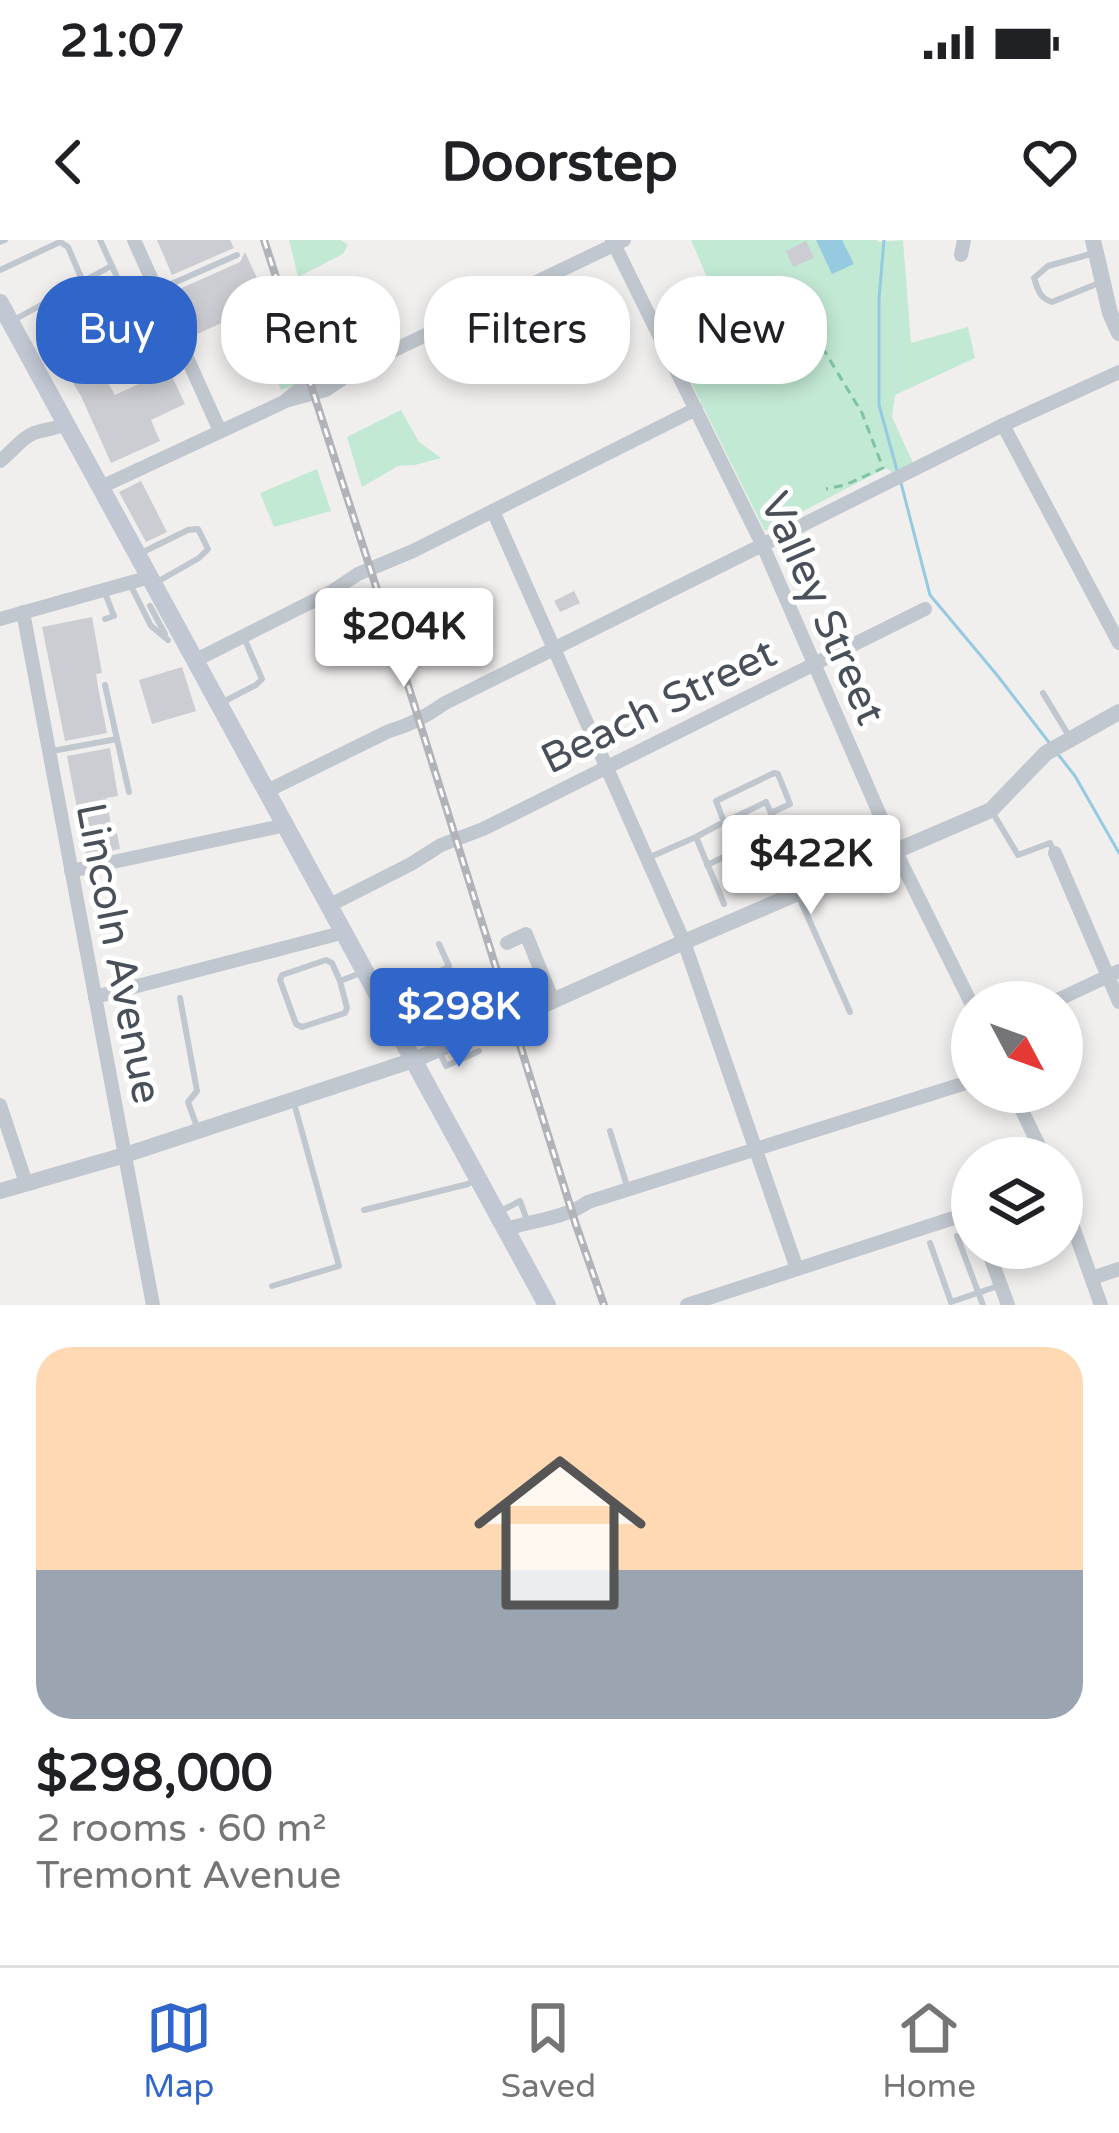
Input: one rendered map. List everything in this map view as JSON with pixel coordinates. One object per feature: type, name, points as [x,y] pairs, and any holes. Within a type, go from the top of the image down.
[{"type":"main road","points":[[0,303],[8,327],[138,555],[174,636],[196,660],[547,1305]]},
{"type":"street","points":[[134,240],[150,276]]},
{"type":"street","points":[[101,487],[284,401],[326,389],[361,366],[616,242]]},
{"type":"street","name":"Valley Street","points":[[616,242],[763,546],[896,852],[960,981]]},
{"type":"street","points":[[1095,246],[1119,333]]},
{"type":"street","points":[[267,791],[389,730],[418,721],[445,703],[912,470],[1119,372]]},
{"type":"street","points":[[197,380],[220,431]]},
{"type":"street","points":[[196,660],[331,592],[385,572],[413,551],[696,409]]},
{"type":"street","points":[[0,461],[34,433],[66,424]]},
{"type":"street","points":[[1003,425],[1119,643]]},
{"type":"street","points":[[493,511],[684,941],[797,1269]]},
{"type":"street","points":[[0,619],[130,583],[152,595]]},
{"type":"street","name":"Beach Street","points":[[330,904],[468,841],[483,829],[926,609]]},
{"type":"street","name":"Lincoln Avenue","points":[[22,612],[153,1305]]},
{"type":"street","points":[[0,1191],[293,1100],[414,1060],[439,1043],[502,1027],[684,941],[991,810],[1046,753],[1119,712]]},
{"type":"street","points":[[71,871],[286,825]]},
{"type":"street","points":[[1055,854],[1113,974],[1119,1002]]},
{"type":"street","points":[[95,997],[345,932]]},
{"type":"street","points":[[507,943],[526,934],[553,1001]]},
{"type":"street","points":[[1083,988],[1113,974]]},
{"type":"street","points":[[503,1221],[528,1222],[584,1207],[951,1087]]},
{"type":"street","points":[[0,1105],[26,1183]]},
{"type":"street","points":[[687,1305],[713,1301],[951,1219]]},
{"type":"street","points":[[1083,1253],[1101,1305]]},
{"type":"street","points":[[995,1269],[1008,1305]]},
{"type":"street","points":[[1092,1277],[1119,1269]]},
{"type":"lane","points":[[100,240],[116,276]]},
{"type":"lane","points":[[0,270],[60,242],[68,247],[80,276]]},
{"type":"lane","points":[[1095,246],[1048,266],[1034,278],[1040,294],[1052,302],[1103,282]]},
{"type":"lane","points":[[190,276],[237,255]]},
{"type":"lane","points":[[94,276],[111,266]]},
{"type":"lane","points":[[8,327],[36,310]]},
{"type":"lane","points":[[130,583],[152,595],[208,549],[198,529],[138,555]]},
{"type":"lane","points":[[104,590],[114,616],[104,619]]},
{"type":"lane","points":[[220,704],[262,679],[243,637]]},
{"type":"lane","points":[[105,685],[129,792]]},
{"type":"lane","points":[[1043,693],[1071,738]]},
{"type":"lane","points":[[49,752],[117,739]]},
{"type":"lane","points":[[724,822],[716,801],[778,774],[790,804],[771,813]]},
{"type":"lane","points":[[647,858],[766,802],[850,1012]]},
{"type":"lane","points":[[991,810],[1018,855],[1050,843],[1055,854]]},
{"type":"lane","points":[[696,837],[724,904]]},
{"type":"lane","points":[[707,865],[732,854]]},
{"type":"lane","points":[[384,1004],[448,966],[439,944]]},
{"type":"lane","points":[[326,961],[332,963],[340,981],[345,1013],[302,1027],[296,1024],[282,975],[326,961]]},
{"type":"lane","points":[[340,981],[366,970]]},
{"type":"lane","points":[[414,986],[446,1066],[479,1051]]},
{"type":"lane","points":[[180,998],[197,1091],[188,1102],[198,1131]]},
{"type":"lane","points":[[272,1286],[340,1266],[293,1100]]},
{"type":"lane","points":[[610,1131],[628,1189]]},
{"type":"lane","points":[[364,1210],[479,1178]]},
{"type":"lane","points":[[503,1221],[520,1202],[528,1222]]},
{"type":"lane","points":[[930,1243],[950,1303],[1001,1285]]},
{"type":"lane","points":[[970,1269],[983,1305]]},
{"type":"path","points":[[826,489],[884,468],[862,413],[827,355]]},
{"type":"green space","points":[[289,240],[341,240],[348,245],[343,254],[298,276]]},
{"type":"green space","points":[[691,240],[903,240],[911,343],[968,327],[975,358],[895,395],[892,417],[914,465],[895,474],[886,468],[765,531],[692,384],[827,384],[827,276],[706,276]]},
{"type":"green space","points":[[401,410],[419,442],[441,458],[398,466],[362,487],[347,437]]},
{"type":"green space","points":[[317,469],[331,511],[274,527],[260,493]]},
{"type":"water","points":[[816,240],[842,240],[854,264],[832,274]]},
{"type":"building","points":[[157,240],[230,240],[234,248],[172,275]]},
{"type":"building","points":[[806,241],[814,258],[793,267],[786,251]]},
{"type":"building","points":[[245,252],[256,276],[221,276],[221,323],[197,334],[197,281],[240,262]]},
{"type":"building","points":[[74,384],[109,384],[115,395],[139,384],[176,384],[185,404],[151,420],[160,441],[111,463]]},
{"type":"building","points":[[141,481],[167,532],[146,542],[119,492]]},
{"type":"building","points":[[574,591],[580,603],[560,612],[554,601]]},
{"type":"building","points":[[92,617],[107,733],[65,741],[42,627]]},
{"type":"building","points":[[182,667],[196,711],[152,724],[139,680]]},
{"type":"building","points":[[110,748],[118,796],[106,798],[120,849],[86,856],[67,756]]},
{"type":"waterway","points":[[884,240],[879,405],[898,474]]},
{"type":"waterway","points":[[901,483],[930,595],[1051,745]]},
{"type":"waterway","points":[[1057,753],[1119,853]]},
{"type":"railway","points":[[264,240],[604,1305]]}]
